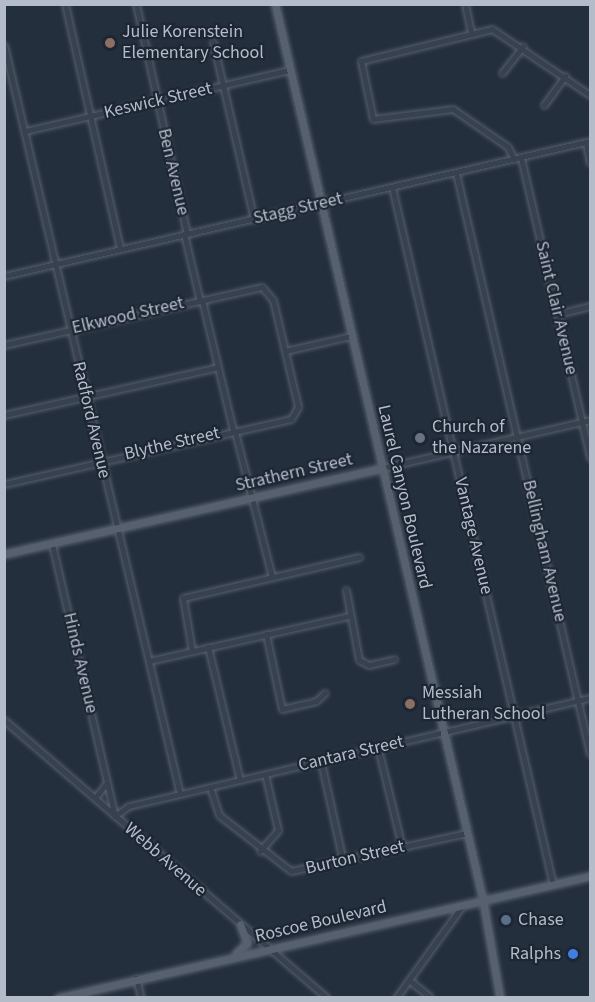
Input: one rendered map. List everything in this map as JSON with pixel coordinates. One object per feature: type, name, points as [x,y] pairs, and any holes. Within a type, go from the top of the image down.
[{"type":"main road","name":"Laurel Canyon Boulevard","points":[[275,4],[483,901],[500,998]]},
{"type":"main road","name":"Strathern Street","points":[[4,555],[382,468]]},
{"type":"main road","name":"Roscoe Boulevard","points":[[58,998],[136,978],[591,876]]},
{"type":"main road","points":[[230,957],[246,945],[240,924]]},
{"type":"street","points":[[65,4],[120,249]]},
{"type":"street","name":"Ben Avenue","points":[[135,4],[201,300],[272,576]]},
{"type":"street","points":[[465,4],[471,33]]},
{"type":"street","points":[[514,159],[508,147],[453,109],[382,121],[371,115],[361,61],[492,29],[523,46],[591,95]]},
{"type":"street","points":[[213,42],[254,219]]},
{"type":"street","name":"Radford Avenue","points":[[4,45],[180,794]]},
{"type":"street","points":[[502,73],[523,46]]},
{"type":"street","name":"Keswick Street","points":[[25,131],[290,70]]},
{"type":"street","points":[[543,105],[565,76]]},
{"type":"street","points":[[588,142],[591,162]]},
{"type":"street","name":"Stagg Street","points":[[4,276],[588,142]]},
{"type":"street","name":"Saint Clair Avenue","points":[[521,158],[591,458]]},
{"type":"street","name":"Bellingham Avenue","points":[[456,172],[591,754]]},
{"type":"street","name":"Vantage Avenue","points":[[392,187],[553,885]]},
{"type":"street","name":"Elkwood Street","points":[[4,345],[252,288],[271,293],[285,351]]},
{"type":"street","points":[[558,314],[591,306]]},
{"type":"street","points":[[285,351],[351,336]]},
{"type":"street","name":"Blythe Street","points":[[4,484],[291,419],[298,407],[285,351]]},
{"type":"street","points":[[4,415],[218,367]]},
{"type":"street","name":"Strathern Street","points":[[382,468],[591,420]]},
{"type":"street","name":"Hinds Avenue","points":[[52,544],[115,816]]},
{"type":"street","points":[[192,651],[183,598],[359,557]]},
{"type":"street","points":[[346,590],[348,616],[363,665],[394,658]]},
{"type":"street","points":[[149,661],[348,616]]},
{"type":"street","points":[[266,634],[282,710],[316,701],[325,693]]},
{"type":"street","points":[[208,647],[240,780]]},
{"type":"street","name":"Cantara Street","points":[[115,816],[129,806],[591,698]]},
{"type":"street","name":"Webb Avenue","points":[[4,720],[327,998]]},
{"type":"street","points":[[378,748],[402,847]]},
{"type":"street","points":[[321,762],[343,861]]},
{"type":"street","points":[[260,851],[278,830],[265,774]]},
{"type":"street","points":[[95,798],[107,783]]},
{"type":"street","name":"Burton Street","points":[[210,787],[219,815],[260,851],[291,871],[467,833]]},
{"type":"street","points":[[396,998],[462,906]]},
{"type":"street","points":[[136,978],[141,998]]},
{"type":"street","points":[[409,980],[430,997]]},
{"type":"place","name":"Julie Korenstein Elementary School","points":[[110,43]]},
{"type":"place","name":"Church of the Nazarene","points":[[420,438]]},
{"type":"place","name":"Messiah Lutheran School","points":[[410,704]]},
{"type":"place","name":"Chase","points":[[506,920]]},
{"type":"place","name":"Ralphs","points":[[573,954]]}]
